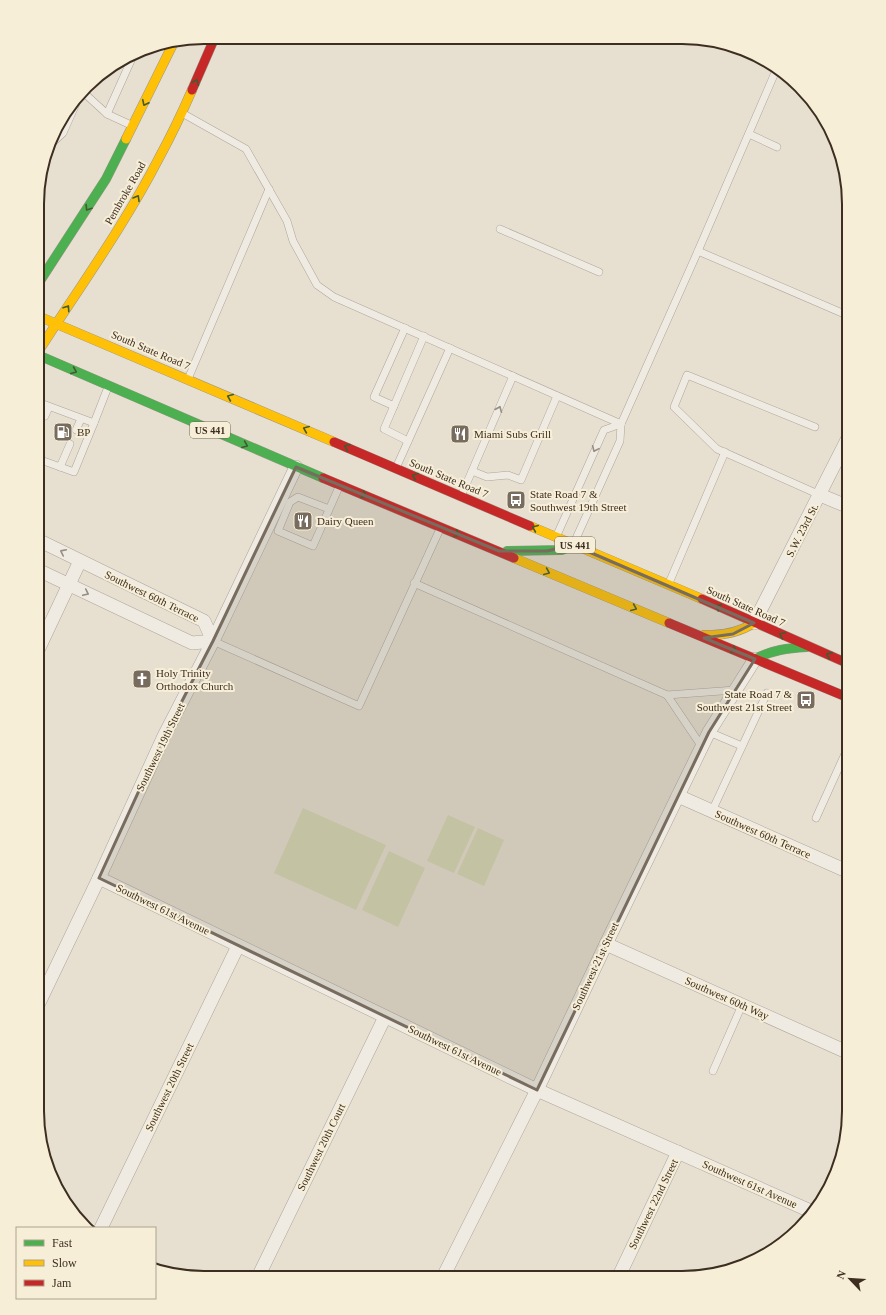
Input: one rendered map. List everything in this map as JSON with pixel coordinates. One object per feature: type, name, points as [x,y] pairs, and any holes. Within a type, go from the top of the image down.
[{"type":"main road","name":"Pembroke Road","points":[[44,344],[124,220],[159,158],[189,98],[211,44]]},
{"type":"main road","points":[[44,275],[106,179],[172,47]]},
{"type":"main road","name":"South State Road 7","points":[[44,319],[669,585],[842,661]]},
{"type":"main road","name":"US 441","points":[[44,357],[296,467],[842,695]]},
{"type":"main road","points":[[499,551],[562,550],[573,545]]},
{"type":"main road","points":[[698,635],[719,636],[733,634],[744,630],[754,623]]},
{"type":"main road","points":[[755,659],[776,650],[810,646]]},
{"type":"street","name":"S.W. 23rd St.","points":[[754,623],[842,450]]},
{"type":"street","name":"Southwest 19th Street","points":[[44,992],[99,878],[164,736],[277,518],[296,467]]},
{"type":"street","points":[[820,495],[842,505]]},
{"type":"street","name":"Southwest 60th Terrace","points":[[44,543],[204,621],[213,641]]},
{"type":"street","points":[[44,637],[80,561]]},
{"type":"street","points":[[44,573],[192,643],[213,641]]},
{"type":"street","name":"Southwest 21st Street","points":[[446,1271],[537,1090],[709,732],[755,659]]},
{"type":"street","name":"Southwest 60th Terrace","points":[[678,796],[842,869]]},
{"type":"street","name":"Southwest 61st Avenue","points":[[99,878],[537,1090],[808,1210]]},
{"type":"street","name":"Southwest 60th Way","points":[[606,944],[842,1050]]},
{"type":"street","name":"Southwest 20th Street","points":[[101,1227],[238,946]]},
{"type":"street","name":"Southwest 20th Court","points":[[261,1271],[385,1016]]},
{"type":"street","name":"Southwest 22nd Street","points":[[621,1271],[678,1152]]},
{"type":"lane","points":[[106,114],[126,64]]},
{"type":"lane","points":[[573,545],[620,441],[621,424],[775,73]]},
{"type":"lane","points":[[87,95],[106,114],[133,126]]},
{"type":"lane","points":[[182,113],[246,149],[287,220],[293,241],[317,285],[334,296],[621,424]]},
{"type":"lane","points":[[58,137],[63,133],[70,117]]},
{"type":"lane","points":[[749,134],[777,146]]},
{"type":"lane","points":[[188,379],[269,189]]},
{"type":"lane","points":[[500,230],[599,272]]},
{"type":"lane","points":[[698,251],[842,313]]},
{"type":"lane","points":[[394,406],[374,397],[405,328]]},
{"type":"lane","points":[[408,441],[384,429],[424,336]]},
{"type":"lane","points":[[396,468],[450,348]]},
{"type":"lane","points":[[815,427],[687,374],[674,407],[717,449],[820,495]]},
{"type":"lane","points":[[461,496],[513,376]]},
{"type":"lane","points":[[44,461],[74,472],[109,386]]},
{"type":"lane","points":[[472,471],[487,477],[508,475],[521,480],[557,396]]},
{"type":"lane","points":[[44,404],[94,423]]},
{"type":"lane","points":[[45,416],[49,407]]},
{"type":"lane","points":[[76,430],[81,419]]},
{"type":"lane","points":[[556,537],[604,430],[621,424]]},
{"type":"lane","points":[[60,467],[70,444]]},
{"type":"lane","points":[[669,585],[725,452]]},
{"type":"lane","points":[[329,509],[298,497],[290,502],[277,518],[278,531],[313,546],[340,485]]},
{"type":"lane","points":[[213,641],[359,706],[440,527]]},
{"type":"lane","points":[[414,583],[667,695],[735,690]]},
{"type":"lane","points":[[712,811],[767,693]]},
{"type":"lane","points":[[667,695],[702,747]]},
{"type":"lane","points":[[709,732],[742,746]]},
{"type":"lane","points":[[816,818],[842,760]]},
{"type":"lane","points":[[713,1071],[742,1005]]},
{"type":"highlighted area","points":[[296,467],[499,551],[547,551],[573,545],[754,623],[733,634],[704,638],[755,659],[709,732],[537,1090],[99,878],[164,736],[213,641]]},
{"type":"green space","points":[[303,808],[386,845],[356,910],[274,873]]},
{"type":"green space","points":[[448,815],[475,827],[454,873],[427,861]]},
{"type":"green space","points":[[478,828],[504,840],[484,886],[457,874]]},
{"type":"green space","points":[[389,851],[425,868],[398,927],[362,910]]},
{"type":"traffic: fast","points":[[44,275],[106,179],[126,139]]},
{"type":"traffic: fast","points":[[44,358],[323,478]]},
{"type":"traffic: fast","points":[[507,551],[562,550],[573,545]]},
{"type":"traffic: fast","points":[[755,659],[768,653],[780,650],[807,647]]},
{"type":"traffic: slow","points":[[126,139],[171,47]]},
{"type":"traffic: slow","points":[[44,343],[131,208],[168,141],[192,90]]},
{"type":"traffic: slow","points":[[44,319],[334,442]]},
{"type":"traffic: slow","points":[[530,526],[702,599]]},
{"type":"traffic: slow","points":[[514,558],[669,623]]},
{"type":"traffic: slow","points":[[704,635],[730,633],[754,623]]},
{"type":"traffic: jam","points":[[192,90],[212,44]]},
{"type":"traffic: jam","points":[[334,442],[530,526]]},
{"type":"traffic: jam","points":[[323,478],[514,558]]},
{"type":"traffic: jam","points":[[702,599],[842,661]]},
{"type":"traffic: jam","points":[[669,623],[842,695]]},
{"type":"place","name":"BP","points":[[63,432]]},
{"type":"place","name":"Miami Subs Grill","points":[[460,434]]},
{"type":"place","name":"State Road 7 & Southwest 19th Street","points":[[516,500]]},
{"type":"place","name":"Dairy Queen","points":[[303,521]]},
{"type":"place","name":"Holy Trinity Orthodox Church","points":[[142,679]]},
{"type":"place","name":"State Road 7 & Southwest 21st Street","points":[[806,700]]}]
